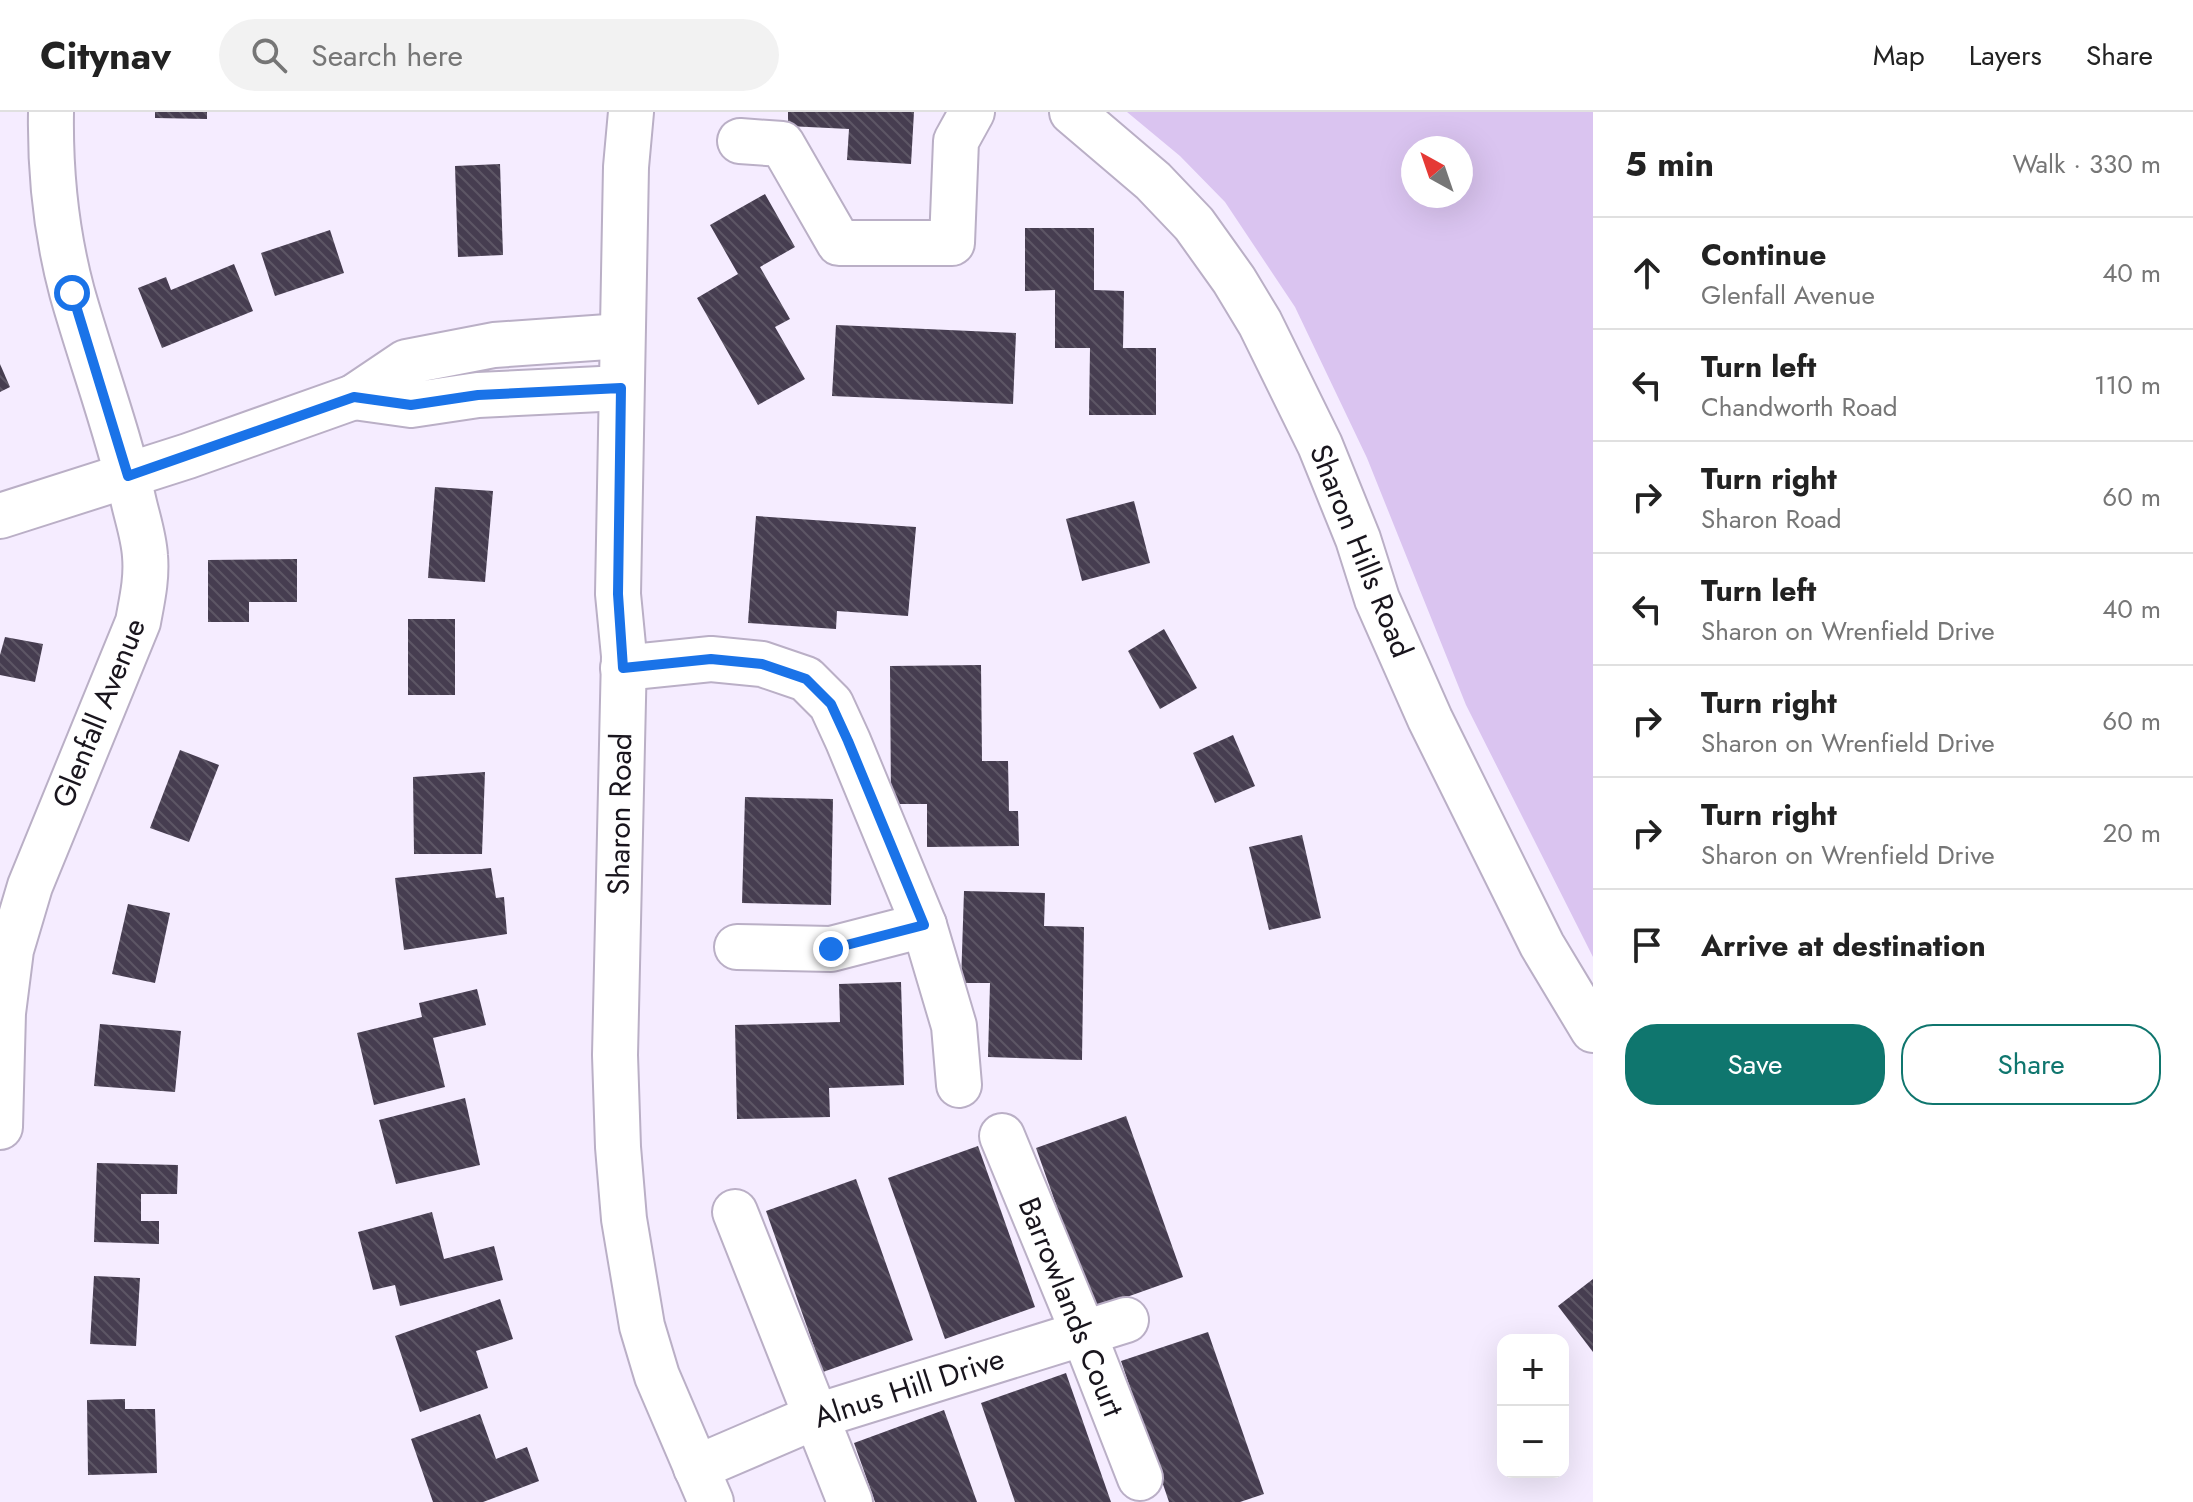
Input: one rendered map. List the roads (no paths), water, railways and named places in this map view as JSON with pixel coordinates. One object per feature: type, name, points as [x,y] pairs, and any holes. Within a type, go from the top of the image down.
[{"type":"street","name":"Glenfall Avenue","points":[[0,1127],[3,1013],[11,950],[30,886],[138,622],[145,582],[145,553],[128,476],[61,248],[51,174],[51,112]]},
{"type":"street","name":"Sharon Road","points":[[631,112],[626,167],[618,594],[623,668],[615,1055],[618,1147],[624,1219],[646,1338],[657,1376],[703,1485]]},
{"type":"street","points":[[740,141],[782,144],[839,243],[952,243],[956,141],[972,112]]},
{"type":"street","name":"Sharon Hills Road","points":[[1072,112],[1153,181],[1194,224],[1260,323],[1320,445],[1358,539],[1377,599],[1430,719],[1542,945],[1593,1030]]},
{"type":"street","points":[[0,516],[128,476],[354,397],[406,362],[494,345],[622,336]]},
{"type":"street","points":[[354,397],[411,405],[478,395],[621,388]]},
{"type":"street","points":[[623,668],[711,659],[762,664],[806,679],[831,704],[924,925],[954,1026],[959,1085]]},
{"type":"street","points":[[737,947],[831,949],[924,925]]},
{"type":"street","name":"Barrowlands Court","points":[[1002,1136],[1140,1478]]},
{"type":"street","points":[[735,1212],[850,1502]]},
{"type":"street","name":"Alnus Hill Drive","points":[[703,1485],[817,1416],[1126,1320]]}]
